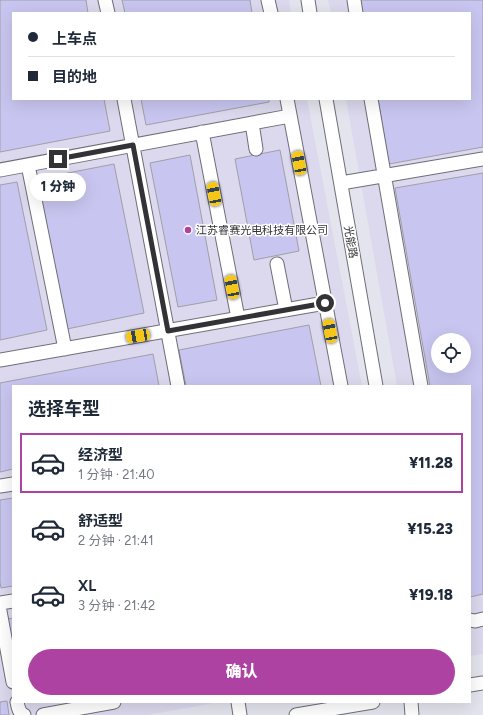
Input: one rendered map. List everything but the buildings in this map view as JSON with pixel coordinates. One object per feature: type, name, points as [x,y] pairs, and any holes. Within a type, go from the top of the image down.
[{"type":"street","points":[[106,0],[108,12]]},
{"type":"street","points":[[268,0],[271,12]]},
{"type":"street","points":[[308,0],[310,12]]},
{"type":"street","points":[[354,0],[356,12]]},
{"type":"street","points":[[124,100],[178,385]]},
{"type":"street","points":[[287,100],[341,385]]},
{"type":"street","name":"光能路","points":[[326,100],[376,385]]},
{"type":"street","points":[[371,100],[421,385]]},
{"type":"street","points":[[0,170],[290,116]]},
{"type":"street","points":[[252,123],[256,149]]},
{"type":"street","points":[[202,132],[238,318]]},
{"type":"street","points":[[341,183],[483,160]]},
{"type":"street","points":[[28,164],[64,349]]},
{"type":"street","points":[[278,264],[286,310]]},
{"type":"street","points":[[0,360],[325,303]]},
{"type":"street","points":[[0,486],[12,484]]},
{"type":"street","points":[[0,603],[12,601]]},
{"type":"street","points":[[0,611],[12,677]]},
{"type":"street","points":[[471,620],[483,619]]},
{"type":"street","points":[[471,685],[483,683]]},
{"type":"street","points":[[17,703],[21,714],[24,715]]},
{"type":"street","points":[[43,715],[109,703]]},
{"type":"street","points":[[238,703],[240,715]]},
{"type":"street","points":[[296,715],[367,703]]},
{"type":"street","points":[[411,703],[412,715]]},
{"type":"shaded area","points":[[0,0],[289,0],[291,12],[12,12],[12,100],[307,100],[362,385],[12,385],[12,703],[214,703],[148,715],[0,715]]},
{"type":"shaded area","points":[[328,0],[483,0],[483,654],[471,656],[471,385],[397,385],[346,100],[471,100],[471,12],[331,12]]},
{"type":"place","name":"江苏睿赛光电科技有限公司","points":[[188,230]]},
{"type":"route","points":[[58,159],[133,145],[168,331],[325,303]]}]
